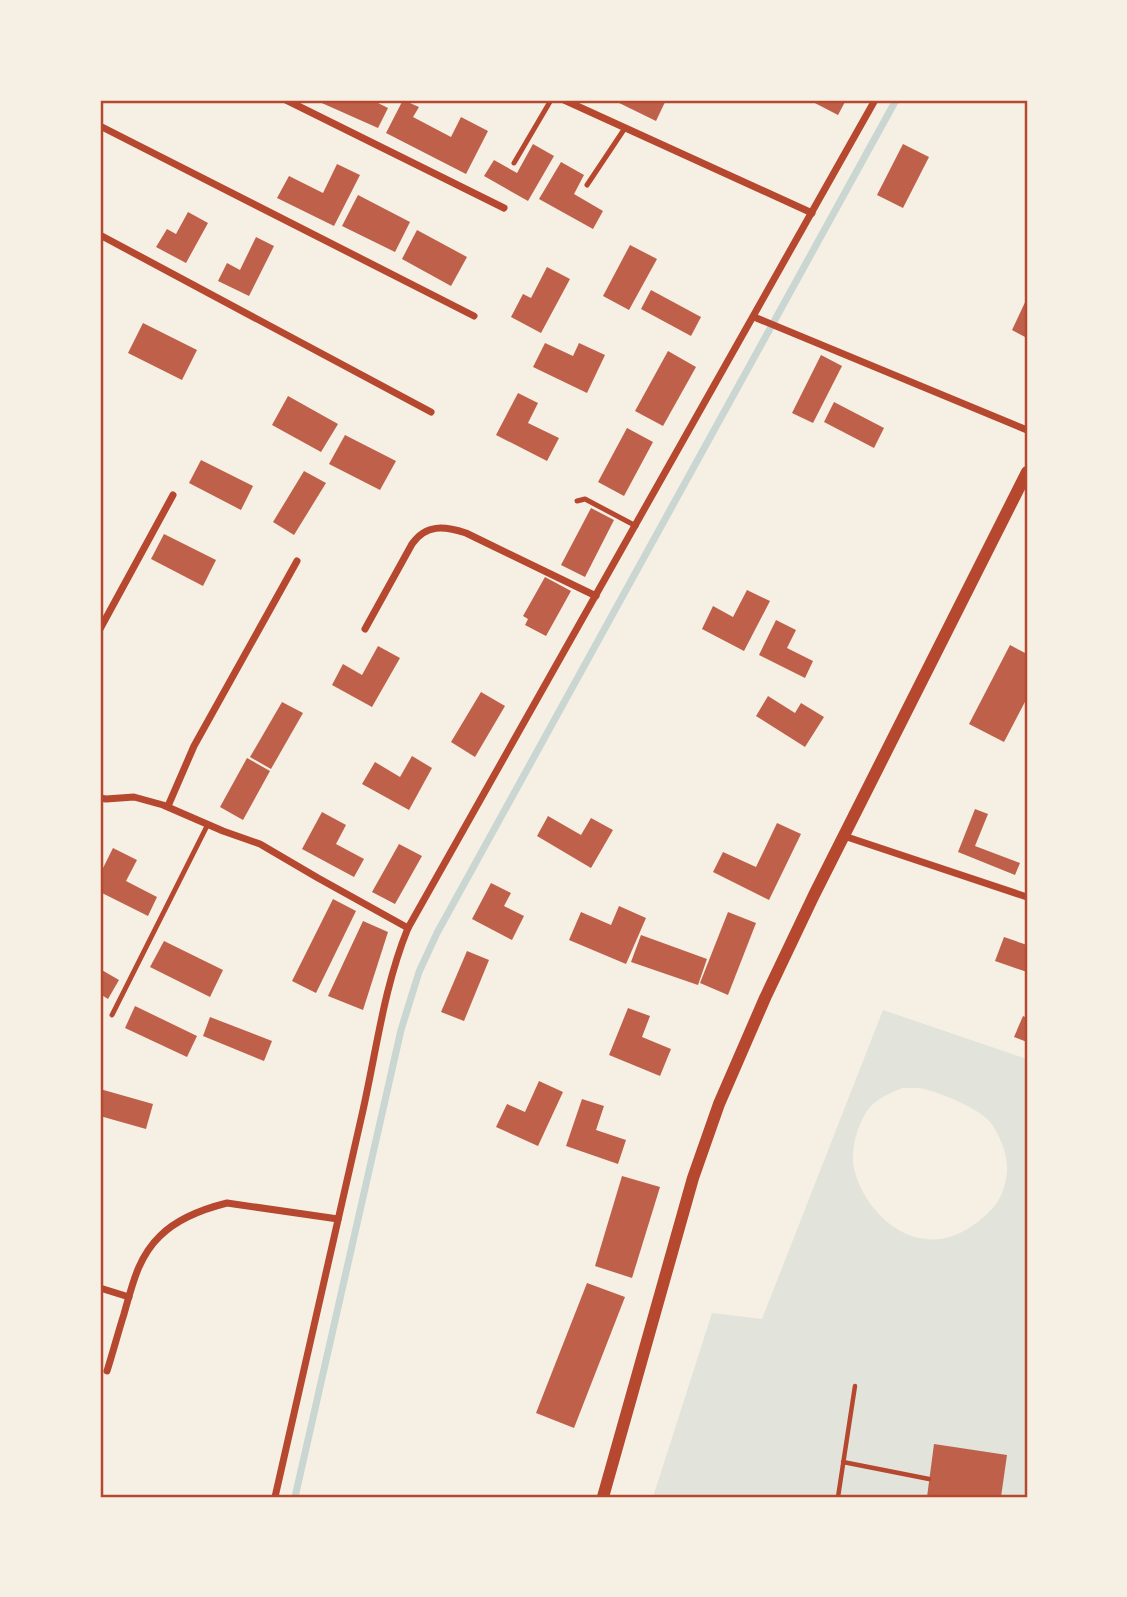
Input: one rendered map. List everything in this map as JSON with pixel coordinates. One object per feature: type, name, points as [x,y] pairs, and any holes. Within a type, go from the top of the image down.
[{"type":"street","points":[[286,100],[504,208]]},
{"type":"street","points":[[565,100],[812,213]]},
{"type":"street","points":[[275,1497],[369,1086],[387,991],[408,928],[875,100]]},
{"type":"street","points":[[100,126],[474,316]]},
{"type":"street","points":[[100,235],[431,412]]},
{"type":"street","points":[[754,317],[1027,430]]},
{"type":"street","points":[[603,1497],[693,1178],[719,1104],[765,998],[844,836],[1024,486],[1027,472]]},
{"type":"street","points":[[100,629],[173,495]]},
{"type":"street","points":[[365,629],[412,544],[421,533],[436,528],[466,533],[596,596]]},
{"type":"street","points":[[168,806],[194,746],[297,561]]},
{"type":"street","points":[[100,798],[134,797],[168,806],[260,844],[408,928]]},
{"type":"street","points":[[844,836],[1027,897]]},
{"type":"street","points":[[107,1371],[136,1273],[160,1236],[184,1218],[227,1203],[338,1219]]},
{"type":"street","points":[[100,1288],[129,1297]]},
{"type":"lane","points":[[514,163],[551,100]]},
{"type":"lane","points":[[587,185],[625,128]]},
{"type":"lane","points":[[577,501],[584,499],[636,526]]},
{"type":"lane","points":[[113,1016],[208,824]]},
{"type":"path","points":[[838,1497],[855,1386]]},
{"type":"path","points":[[843,1462],[929,1479]]},
{"type":"shaded area","points":[[883,1010],[1027,1059],[1027,1497],[653,1497],[712,1313],[762,1319]],"holes":[[[902,1088],[935,1092],[976,1111],[990,1122],[1003,1145],[1007,1171],[1000,1197],[995,1206],[977,1222],[954,1236],[926,1239],[901,1231],[880,1215],[863,1193],[858,1180],[853,1153],[862,1120],[877,1101]]]},
{"type":"building","points":[[315,100],[372,100],[388,108],[378,128]]},
{"type":"building","points":[[403,100],[419,107],[413,117],[451,137],[461,117],[488,131],[466,174],[386,133]]},
{"type":"building","points":[[613,100],[666,100],[656,121]]},
{"type":"building","points":[[809,100],[846,100],[838,115]]},
{"type":"building","points":[[533,144],[554,156],[528,201],[484,176],[494,160],[517,173]]},
{"type":"building","points":[[903,144],[929,157],[903,208],[877,195]]},
{"type":"building","points":[[561,162],[584,175],[574,194],[603,211],[593,229],[539,199]]},
{"type":"building","points":[[337,164],[360,175],[334,226],[277,198],[289,176],[323,193]]},
{"type":"building","points":[[358,195],[410,222],[395,252],[342,226]]},
{"type":"building","points":[[188,212],[208,223],[186,263],[156,247],[167,229],[176,234]]},
{"type":"building","points":[[417,230],[467,257],[451,286],[402,259]]},
{"type":"building","points":[[256,237],[274,246],[249,296],[218,281],[227,263],[240,270]]},
{"type":"building","points":[[630,245],[657,259],[629,310],[603,296]]},
{"type":"building","points":[[547,267],[570,279],[541,333],[511,317],[523,294],[531,298]]},
{"type":"building","points":[[651,290],[701,317],[691,336],[641,309]]},
{"type":"building","points":[[1027,298],[1027,338],[1012,330]]},
{"type":"building","points":[[143,323],[197,350],[182,380],[128,353]]},
{"type":"building","points":[[545,343],[573,356],[579,343],[605,355],[587,393],[533,367]]},
{"type":"building","points":[[668,351],[696,367],[663,426],[635,411]]},
{"type":"building","points":[[821,355],[842,366],[813,423],[792,413]]},
{"type":"building","points":[[518,393],[538,403],[528,423],[559,438],[547,461],[496,435]]},
{"type":"building","points":[[288,396],[338,424],[321,452],[272,425]]},
{"type":"building","points":[[834,402],[884,428],[874,448],[824,422]]},
{"type":"building","points":[[627,428],[653,442],[624,496],[598,482]]},
{"type":"building","points":[[345,435],[396,461],[380,490],[329,464]]},
{"type":"building","points":[[201,460],[253,486],[241,510],[189,483]]},
{"type":"building","points":[[304,471],[326,483],[294,535],[273,522]]},
{"type":"building","points":[[591,508],[614,520],[585,577],[561,565]]},
{"type":"building","points":[[164,534],[216,560],[203,586],[151,559]]},
{"type":"building","points":[[545,577],[571,591],[546,636],[525,625],[528,619],[523,616]]},
{"type":"building","points":[[747,590],[770,601],[744,651],[702,629],[713,606],[733,617]]},
{"type":"building","points":[[776,620],[796,630],[787,648],[813,661],[805,678],[759,655]]},
{"type":"building","points":[[1010,645],[1027,654],[1027,698],[1004,742],[969,724]]},
{"type":"building","points":[[378,646],[400,658],[372,707],[332,685],[343,664],[362,675]]},
{"type":"building","points":[[481,692],[505,706],[475,757],[451,742]]},
{"type":"building","points":[[768,696],[795,713],[801,703],[824,717],[805,747],[756,716]]},
{"type":"building","points":[[282,702],[303,713],[271,769],[250,757]]},
{"type":"building","points":[[412,756],[432,768],[409,810],[362,784],[375,762],[400,777]]},
{"type":"building","points":[[247,758],[270,771],[243,820],[220,807]]},
{"type":"building","points":[[975,809],[988,814],[975,846],[1020,863],[1015,875],[958,852]]},
{"type":"building","points":[[322,812],[346,825],[336,844],[364,859],[354,877],[302,849]]},
{"type":"building","points":[[548,816],[581,835],[591,818],[613,830],[591,868],[537,836]]},
{"type":"building","points":[[777,823],[801,834],[769,900],[713,872],[723,852],[756,867]]},
{"type":"building","points":[[399,844],[422,856],[395,904],[372,892]]},
{"type":"building","points":[[113,848],[137,860],[126,881],[157,897],[148,916],[100,892],[100,874]]},
{"type":"building","points":[[491,883],[511,893],[504,906],[524,916],[512,940],[472,919]]},
{"type":"building","points":[[333,899],[356,911],[316,993],[292,981]]},
{"type":"building","points":[[619,906],[646,918],[626,964],[569,940],[581,912],[611,925]]},
{"type":"building","points":[[728,912],[756,923],[728,995],[700,983]]},
{"type":"building","points":[[363,921],[388,932],[363,1010],[328,996]]},
{"type":"building","points":[[641,935],[707,959],[698,985],[631,962]]},
{"type":"building","points":[[1004,937],[1027,945],[1027,972],[995,961]]},
{"type":"building","points":[[164,941],[223,970],[210,997],[150,967]]},
{"type":"building","points":[[467,951],[489,960],[464,1021],[441,1012]]},
{"type":"building","points":[[100,969],[119,980],[108,999],[100,994]]},
{"type":"building","points":[[135,1006],[197,1036],[187,1057],[125,1028]]},
{"type":"building","points":[[628,1008],[650,1016],[642,1037],[671,1049],[660,1076],[609,1055]]},
{"type":"building","points":[[1023,1016],[1027,1018],[1027,1042],[1014,1037]]},
{"type":"building","points":[[210,1017],[272,1041],[264,1061],[203,1036]]},
{"type":"building","points":[[539,1081],[563,1092],[538,1146],[496,1127],[507,1104],[525,1112]]},
{"type":"building","points":[[100,1089],[153,1104],[146,1129],[100,1116]]},
{"type":"building","points":[[582,1099],[604,1106],[596,1130],[626,1140],[618,1164],[566,1146]]},
{"type":"building","points":[[622,1176],[660,1187],[632,1278],[595,1266]]},
{"type":"building","points":[[587,1283],[625,1297],[574,1428],[536,1413]]},
{"type":"building","points":[[934,1444],[1007,1455],[1001,1497],[927,1497]]},
{"type":"waterway","points":[[295,1497],[401,1030],[419,972],[437,933],[896,100]]}]
